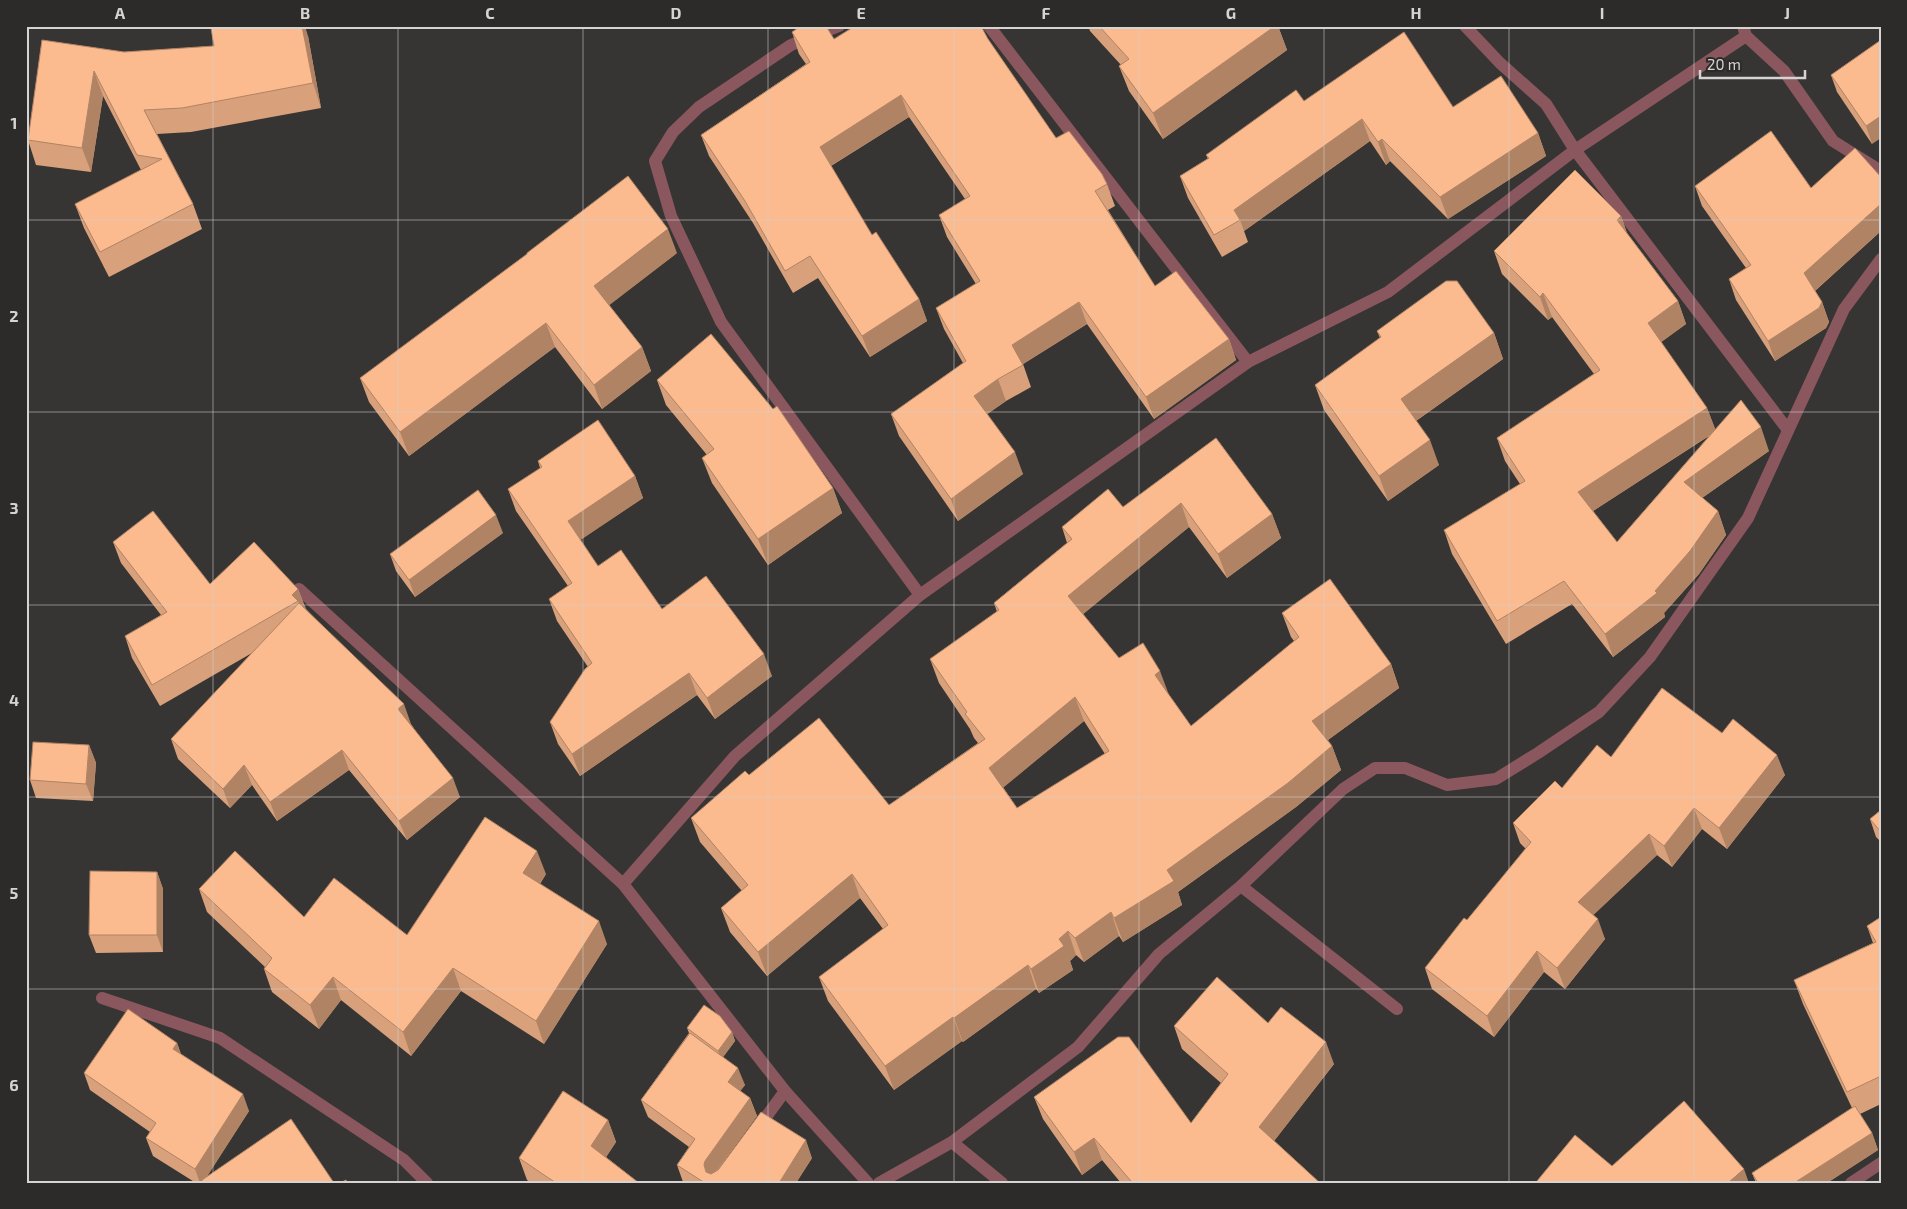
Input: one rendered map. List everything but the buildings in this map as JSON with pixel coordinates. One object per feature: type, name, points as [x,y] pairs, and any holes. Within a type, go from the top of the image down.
[{"type":"street","points":[[839,26],[792,44],[699,107],[673,132],[655,161],[671,216],[721,322],[920,596]]},
{"type":"street","points":[[989,26],[1248,362]]},
{"type":"street","points":[[1465,26],[1500,62],[1546,104],[1575,150],[1788,430]]},
{"type":"street","points":[[623,884],[735,756],[920,596],[1248,362],[1388,292],[1575,150],[1744,31],[1784,71],[1833,141],[1881,171]]},
{"type":"street","points":[[879,1183],[952,1142],[1078,1047],[1159,954],[1241,886],[1343,789],[1375,768],[1405,768],[1447,785],[1496,779],[1599,712],[1650,657],[1748,518],[1844,309],[1881,259]]},
{"type":"street","points":[[299,589],[623,884],[785,1091],[868,1183]]},
{"type":"street","points":[[1241,886],[1397,1009]]},
{"type":"street","points":[[102,998],[220,1038],[404,1160],[427,1183]]},
{"type":"street","points":[[751,1137],[785,1091]]},
{"type":"street","points":[[952,1142],[1002,1183]]},
{"type":"street","points":[[1851,1183],[1881,1163]]}]
